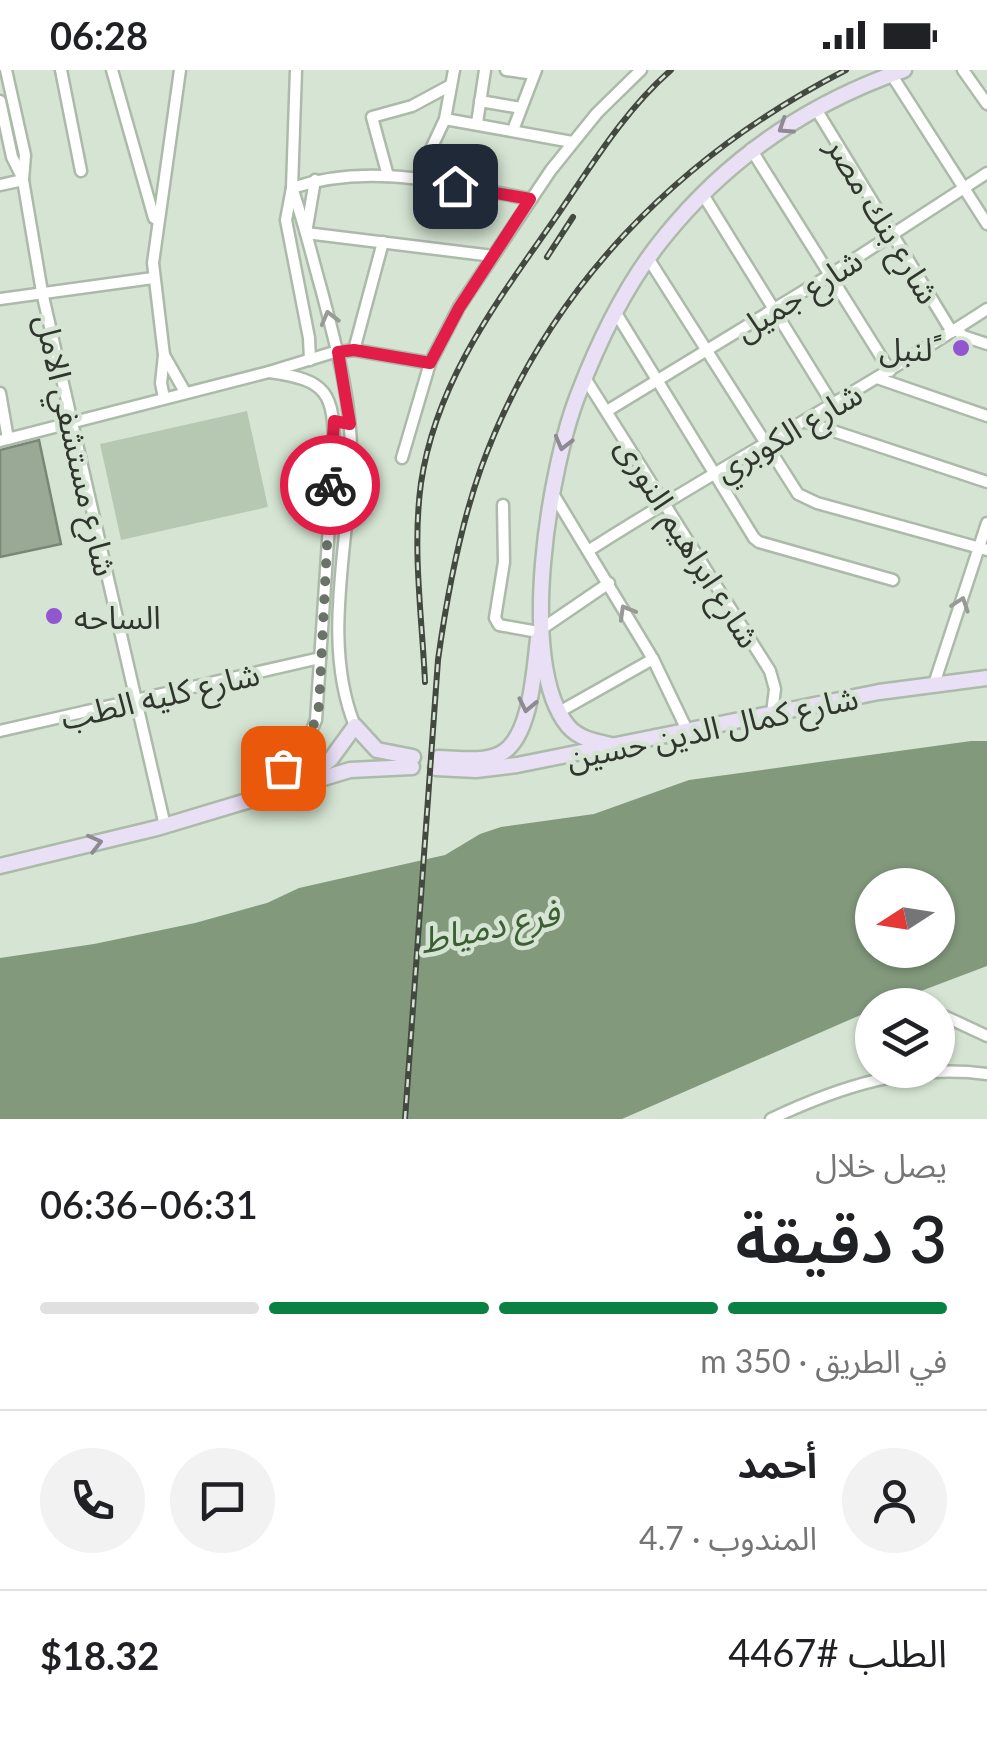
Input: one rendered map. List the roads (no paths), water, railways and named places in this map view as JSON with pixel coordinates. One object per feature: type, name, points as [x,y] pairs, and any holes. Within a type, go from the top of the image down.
[{"type":"main road","points":[[616,746],[577,735],[558,712],[549,688],[541,630],[543,555],[552,492],[561,449],[585,378],[648,258],[702,193],[751,150],[816,109],[897,72]]},
{"type":"main road","name":"شارع كمال الدين حسين","points":[[541,630],[527,710],[509,748],[479,759],[437,763],[495,768],[772,713],[987,678]]},
{"type":"main road","points":[[0,866],[165,826],[298,783],[412,762],[377,750],[355,726],[331,759],[298,783]]},
{"type":"street","name":"شارع مستشفي الامل","points":[[6,70],[24,155],[24,180],[42,292],[165,826]]},
{"type":"street","points":[[61,70],[81,171]]},
{"type":"street","points":[[112,70],[156,224]]},
{"type":"street","points":[[164,398],[160,383],[164,355],[152,278],[156,224],[180,70]]},
{"type":"street","points":[[296,70],[292,188],[286,220],[310,360]]},
{"type":"street","points":[[417,179],[444,119],[454,70]]},
{"type":"street","points":[[477,123],[485,70]]},
{"type":"street","points":[[506,70],[535,72],[513,130]]},
{"type":"street","points":[[402,458],[430,363],[448,325],[572,142],[640,70]]},
{"type":"street","points":[[963,70],[987,104]]},
{"type":"street","points":[[897,72],[987,224]]},
{"type":"street","points":[[388,176],[372,117],[412,106],[451,86]]},
{"type":"street","name":"شارع مستشفي الامل","points":[[0,101],[12,157],[24,180]]},
{"type":"street","points":[[480,101],[521,108]]},
{"type":"street","name":"شارع بنك مصر","points":[[816,109],[954,330]]},
{"type":"street","points":[[444,119],[572,142]]},
{"type":"street","points":[[751,150],[890,371]]},
{"type":"street","points":[[292,188],[315,180],[362,173],[530,199]]},
{"type":"street","name":"شارع جميل","points":[[607,411],[830,275],[987,173]]},
{"type":"street","points":[[0,185],[24,180]]},
{"type":"street","points":[[306,233],[315,180]]},
{"type":"street","points":[[292,188],[338,352],[350,424],[339,640],[344,687],[355,726]]},
{"type":"street","points":[[702,193],[833,405]]},
{"type":"street","points":[[306,233],[493,256]]},
{"type":"street","points":[[354,350],[383,242]]},
{"type":"street","points":[[648,258],[791,487],[807,500],[984,549]]},
{"type":"street","points":[[0,300],[152,278]]},
{"type":"street","name":"شارع الكوبري","points":[[588,552],[987,309]]},
{"type":"street","points":[[616,313],[754,538],[892,580]]},
{"type":"street","points":[[954,330],[987,344]]},
{"type":"street","points":[[0,394],[4,440],[338,352],[354,350],[430,363]]},
{"type":"street","points":[[164,355],[186,392]]},
{"type":"street","points":[[244,800],[294,758],[311,734],[319,706],[334,421],[328,396],[319,385],[270,372]]},
{"type":"street","name":"شارع ابراهيم النورى","points":[[585,378],[770,671],[774,689],[772,713]]},
{"type":"street","points":[[877,378],[987,416]]},
{"type":"street","points":[[334,421],[350,424]]},
{"type":"street","points":[[806,422],[987,482]]},
{"type":"street","points":[[552,492],[653,659],[687,730]]},
{"type":"street","points":[[502,504],[504,562],[495,618],[500,625],[541,630],[609,584]]},
{"type":"street","points":[[934,684],[984,549],[987,523]]},
{"type":"street","name":"شارع كليه الطب","points":[[0,731],[320,658]]},
{"type":"street","points":[[558,712],[653,659]]},
{"type":"street","points":[[955,1021],[987,1036]]},
{"type":"street","points":[[771,1119],[828,1094],[887,1076],[937,1070],[987,1074]]},
{"type":"water","name":"فرع دمياط","points":[[987,741],[987,966],[929,988],[855,988],[855,1017],[622,1119],[0,1119],[0,958],[195,923],[267,903],[299,888],[445,855],[480,834],[501,827],[594,814],[689,780]]},
{"type":"railway","points":[[425,682],[418,508],[440,410],[472,344],[511,281],[622,122],[671,70]]},
{"type":"railway","points":[[405,1119],[438,660],[445,611],[466,515],[508,403],[542,342],[581,286],[625,234],[674,186],[728,143],[785,104],[846,70]]},
{"type":"railway","points":[[547,257],[573,217]]},
{"type":"place","name":"لنبل ً","points":[[961,348]]},
{"type":"place","name":"الساحه","points":[[54,616]]}]
